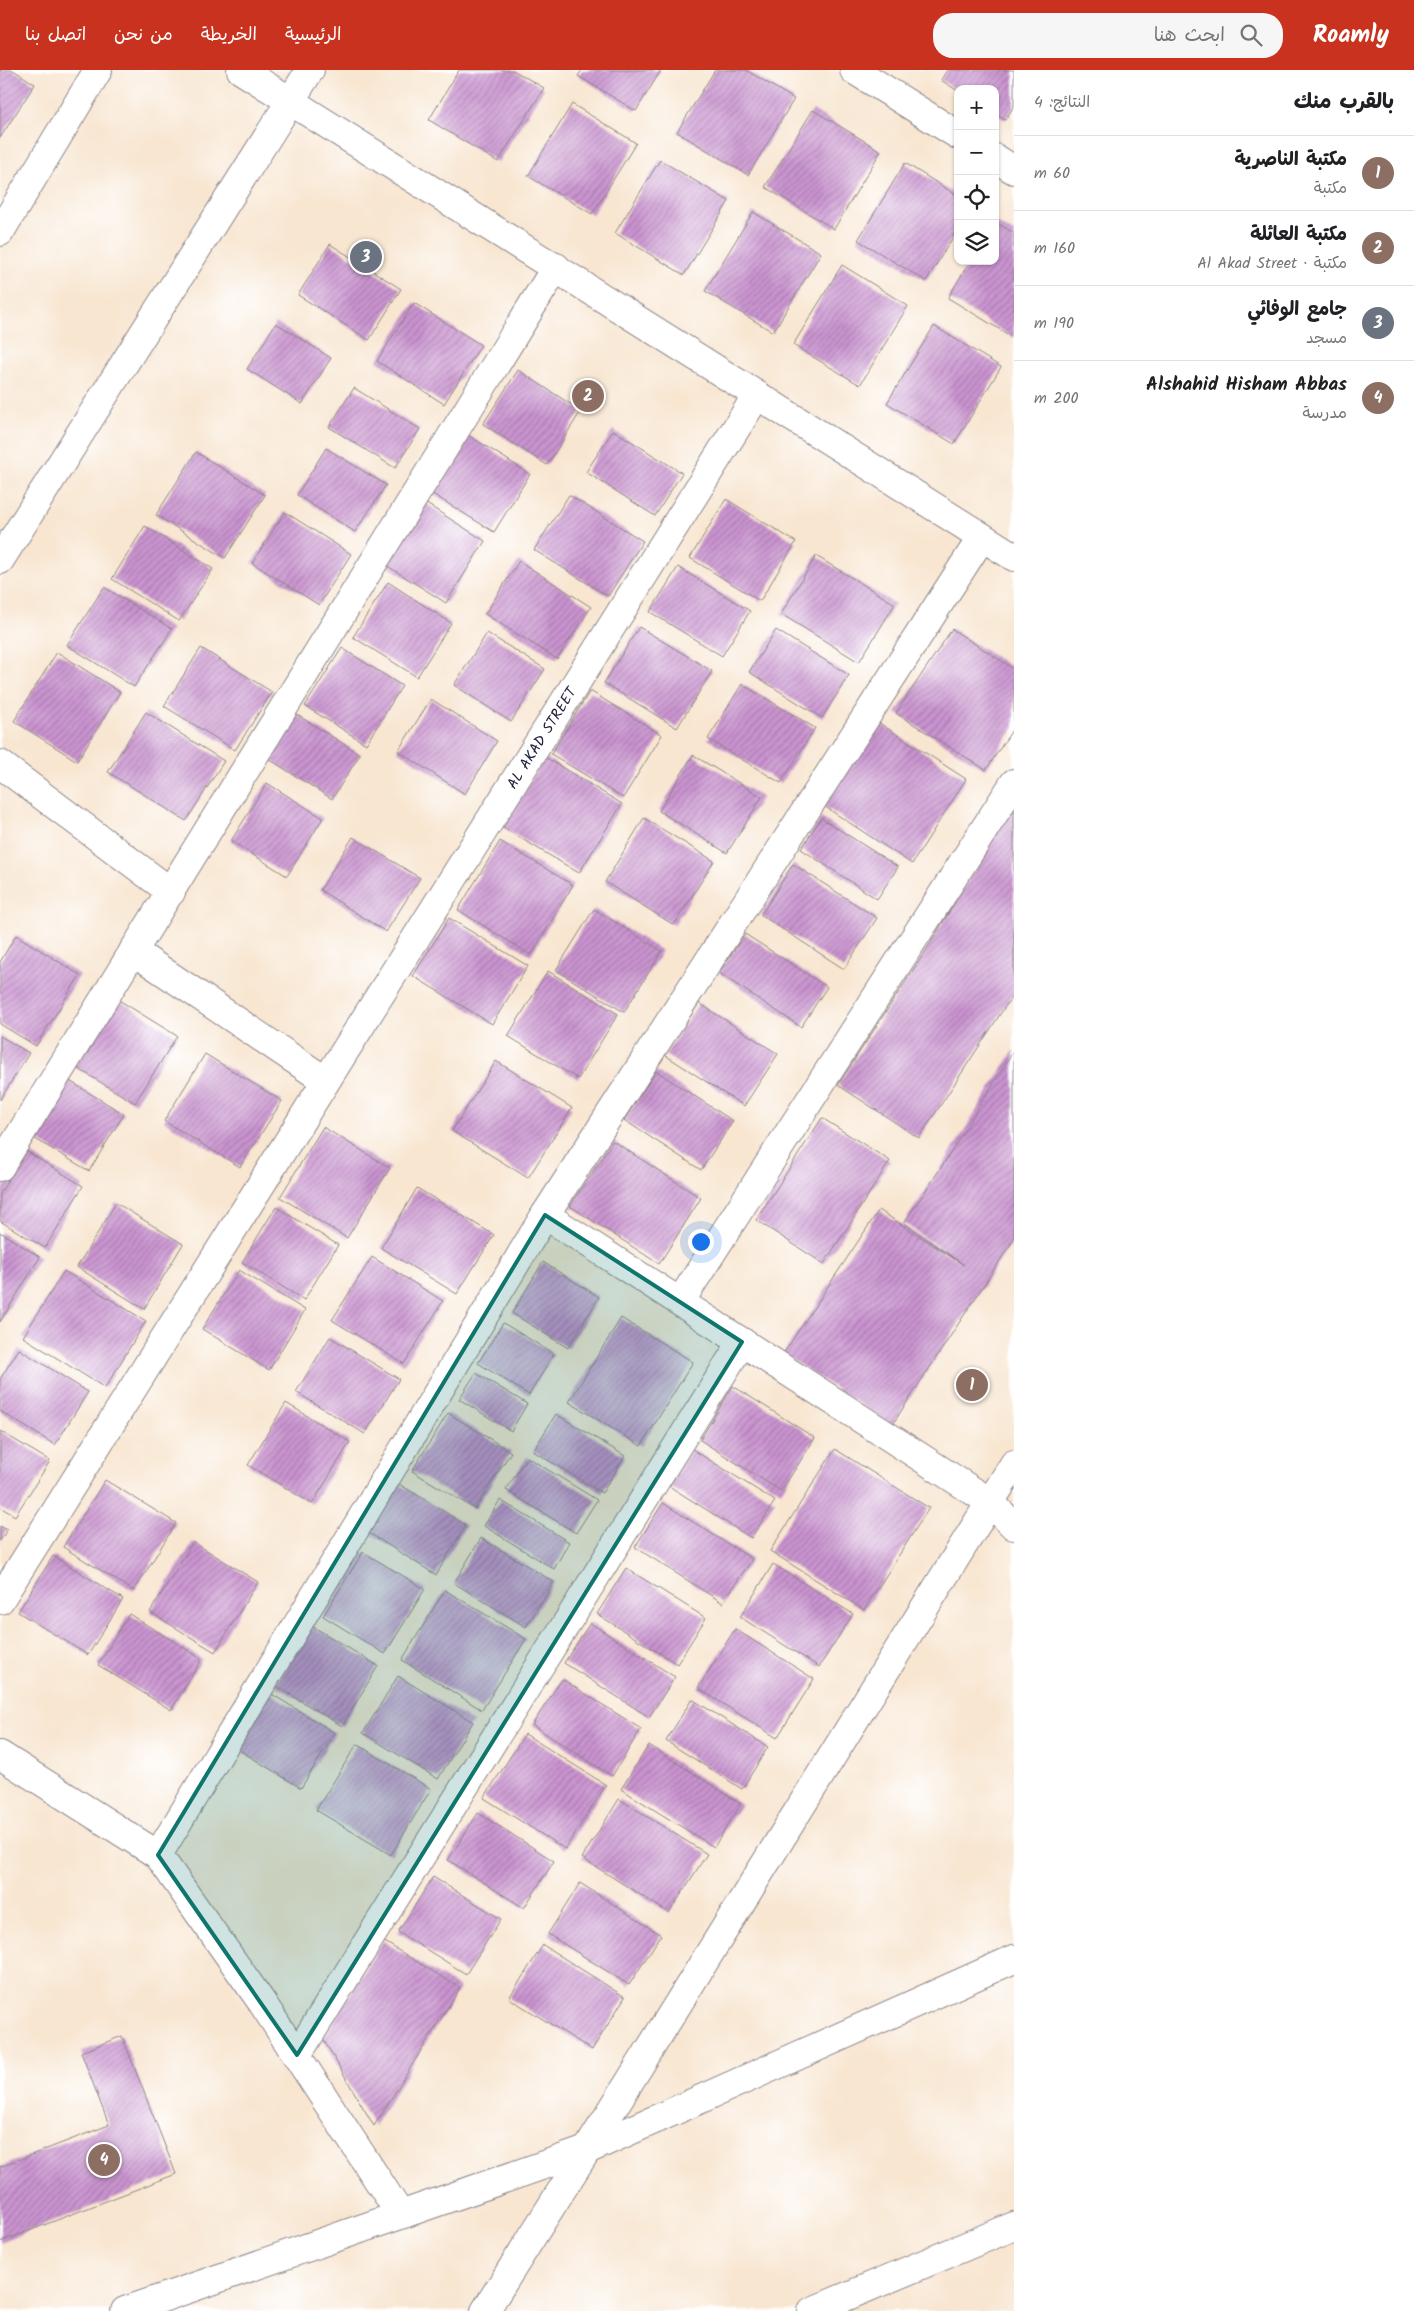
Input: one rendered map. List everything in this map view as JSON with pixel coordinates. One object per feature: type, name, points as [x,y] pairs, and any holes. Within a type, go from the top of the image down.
[{"type":"street","points":[[0,232],[98,70]]},
{"type":"street","points":[[241,70],[1014,557]]},
{"type":"street","points":[[0,560],[310,70]]},
{"type":"street","points":[[854,70],[954,132]]},
{"type":"street","points":[[999,161],[1014,170]]},
{"type":"street","points":[[0,1167],[556,267]]},
{"type":"street","name":"AL AKAD STREET","points":[[0,1600],[757,395]]},
{"type":"street","points":[[158,1855],[546,1215],[982,537]]},
{"type":"street","points":[[0,764],[171,892]]},
{"type":"street","points":[[680,1302],[1014,783]]},
{"type":"street","points":[[133,951],[326,1081]]},
{"type":"street","points":[[546,1215],[990,1502],[1014,1526]]},
{"type":"street","points":[[297,2055],[742,1342]]},
{"type":"street","points":[[484,2311],[587,2150],[1014,1464]]},
{"type":"street","points":[[0,1755],[158,1855],[297,2055],[400,2214]]},
{"type":"street","points":[[125,2311],[587,2150],[1014,1959]]},
{"type":"street","points":[[812,2311],[1014,2226]]},
{"type":"highlighted area","points":[[545,1215],[742,1342],[297,2055],[158,1855]]},
{"type":"building","points":[[0,70],[13,70],[35,84],[0,138]]},
{"type":"building","points":[[459,70],[513,70],[544,88],[498,162],[429,120]]},
{"type":"building","points":[[582,70],[661,70],[636,111],[578,76]]},
{"type":"building","points":[[715,70],[746,70],[794,99],[748,175],[677,132]]},
{"type":"building","points":[[947,70],[1014,70],[1014,106],[1005,120],[999,116],[999,85],[954,85],[954,88],[941,80]]},
{"type":"building","points":[[572,104],[636,143],[592,214],[528,176]]},
{"type":"building","points":[[813,110],[881,151],[834,229],[765,187]]},
{"type":"building","points":[[660,160],[729,201],[684,275],[615,233]]},
{"type":"building","points":[[905,163],[954,194],[954,236],[926,281],[858,240]]},
{"type":"building","points":[[753,212],[821,253],[773,332],[705,291]]},
{"type":"building","points":[[999,224],[1014,233],[1014,338],[948,298],[968,265],[999,265]]},
{"type":"building","points":[[330,244],[401,289],[369,340],[298,295]]},
{"type":"building","points":[[842,265],[908,306],[860,385],[793,345]]},
{"type":"building","points":[[414,303],[481,345],[444,404],[377,361]]},
{"type":"building","points":[[276,323],[331,358],[302,404],[247,369]]},
{"type":"building","points":[[934,326],[1001,367],[954,444],[887,403]]},
{"type":"building","points":[[518,370],[581,411],[547,465],[483,424]]},
{"type":"building","points":[[354,388],[420,429],[395,468],[329,427]]},
{"type":"building","points":[[613,430],[682,473],[655,516],[586,472]]},
{"type":"building","points":[[468,435],[530,474],[494,532],[431,493]]},
{"type":"building","points":[[326,448],[386,485],[355,532],[297,495]]},
{"type":"building","points":[[196,452],[265,495],[225,558],[156,515]]},
{"type":"building","points":[[569,495],[643,541],[608,596],[534,550]]},
{"type":"building","points":[[726,499],[796,542],[760,601],[690,558]]},
{"type":"building","points":[[425,503],[485,541],[446,603],[386,565]]},
{"type":"building","points":[[285,512],[351,554],[319,605],[252,563]]},
{"type":"building","points":[[145,526],[213,569],[179,621],[112,579]]},
{"type":"building","points":[[816,556],[895,604],[859,662],[781,614]]},
{"type":"building","points":[[519,561],[591,607],[557,659],[485,614]]},
{"type":"building","points":[[678,567],[750,611],[722,656],[650,612]]},
{"type":"building","points":[[388,582],[451,623],[417,677],[353,637]]},
{"type":"building","points":[[104,587],[172,629],[134,687],[67,645]]},
{"type":"building","points":[[639,627],[712,671],[677,728],[604,683]]},
{"type":"building","points":[[952,629],[1014,669],[1014,727],[986,770],[896,713]]},
{"type":"building","points":[[776,630],[849,675],[822,718],[749,672]]},
{"type":"building","points":[[487,633],[545,669],[511,722],[454,685]]},
{"type":"building","points":[[201,648],[272,692],[235,750],[164,706]]},
{"type":"building","points":[[342,648],[402,686],[366,744],[305,706]]},
{"type":"building","points":[[57,652],[120,692],[77,761],[14,721]]},
{"type":"building","points":[[742,684],[815,728],[781,783],[708,739]]},
{"type":"building","points":[[590,691],[662,735],[623,798],[551,754]]},
{"type":"building","points":[[431,699],[497,741],[465,794],[398,751]]},
{"type":"building","points":[[146,712],[224,761],[186,821],[108,772]]},
{"type":"building","points":[[294,713],[360,754],[332,799],[266,757]]},
{"type":"building","points":[[876,721],[966,779],[912,864],[821,804]]},
{"type":"building","points":[[693,755],[762,797],[727,853],[659,811]]},
{"type":"building","points":[[545,757],[622,804],[579,873],[502,827]]},
{"type":"building","points":[[267,783],[323,818],[287,876],[231,841]]},
{"type":"building","points":[[1014,804],[1014,993],[919,1138],[838,1085],[927,949]]},
{"type":"building","points":[[644,818],[714,861],[674,925],[605,882]]},
{"type":"building","points":[[821,818],[898,867],[877,899],[801,849]]},
{"type":"building","points":[[353,837],[420,878],[386,932],[320,890]]},
{"type":"building","points":[[500,841],[573,885],[531,955],[458,910]]},
{"type":"building","points":[[793,864],[877,918],[844,969],[761,915]]},
{"type":"building","points":[[594,909],[662,951],[624,1012],[556,970]]},
{"type":"building","points":[[449,918],[528,966],[492,1024],[413,976]]},
{"type":"building","points":[[745,934],[827,987],[801,1027],[719,973]]},
{"type":"building","points":[[16,935],[80,975],[36,1046],[0,1024],[0,962]]},
{"type":"building","points":[[548,971],[618,1014],[578,1079],[508,1036]]},
{"type":"building","points":[[114,997],[177,1036],[135,1103],[72,1065]]},
{"type":"building","points":[[699,1003],[778,1054],[744,1106],[665,1055]]},
{"type":"building","points":[[0,1036],[29,1053],[0,1100]]},
{"type":"building","points":[[1014,1050],[1014,1239],[892,1425],[783,1354],[879,1210],[964,1265],[904,1223],[948,1157]]},
{"type":"building","points":[[205,1054],[282,1101],[240,1167],[164,1121]]},
{"type":"building","points":[[496,1061],[572,1108],[528,1178],[452,1131]]},
{"type":"building","points":[[656,1071],[733,1121],[701,1170],[624,1120]]},
{"type":"building","points":[[68,1080],[124,1114],[89,1171],[32,1137]]},
{"type":"building","points":[[822,1118],[890,1161],[824,1264],[756,1220]]},
{"type":"building","points":[[323,1127],[390,1168],[347,1238],[280,1197]]},
{"type":"building","points":[[613,1141],[701,1198],[659,1264],[570,1206]]},
{"type":"building","points":[[26,1151],[83,1186],[45,1248],[0,1221],[0,1193]]},
{"type":"building","points":[[417,1188],[494,1235],[457,1294],[381,1248]]},
{"type":"building","points":[[116,1203],[183,1244],[144,1309],[77,1267]]},
{"type":"building","points":[[276,1207],[338,1245],[304,1300],[242,1262]]},
{"type":"building","points":[[0,1232],[40,1257],[0,1322]]},
{"type":"building","points":[[372,1257],[443,1301],[404,1364],[332,1320]]},
{"type":"building","points":[[543,1262],[599,1297],[568,1348],[512,1313]]},
{"type":"building","points":[[239,1270],[305,1310],[269,1370],[202,1329]]},
{"type":"building","points":[[64,1271],[146,1321],[105,1388],[23,1337]]},
{"type":"building","points":[[621,1318],[693,1362],[641,1446],[569,1402]]},
{"type":"building","points":[[503,1323],[554,1354],[529,1395],[478,1363]]},
{"type":"building","points":[[330,1337],[399,1379],[365,1434],[296,1392]]},
{"type":"building","points":[[19,1349],[88,1392],[55,1445],[0,1411],[0,1379]]},
{"type":"building","points":[[476,1373],[527,1404],[511,1431],[459,1399]]},
{"type":"building","points":[[733,1386],[815,1438],[781,1491],[700,1440]]},
{"type":"building","points":[[286,1403],[350,1442],[312,1504],[248,1465]]},
{"type":"building","points":[[448,1413],[511,1452],[475,1509],[412,1471]]},
{"type":"building","points":[[556,1414],[625,1456],[602,1493],[533,1451]]},
{"type":"building","points":[[0,1431],[50,1461],[15,1516],[0,1507]]},
{"type":"building","points":[[692,1449],[775,1501],[751,1538],[669,1486]]},
{"type":"building","points":[[835,1449],[929,1508],[864,1610],[770,1551]]},
{"type":"building","points":[[527,1457],[597,1500],[576,1533],[506,1490]]},
{"type":"building","points":[[105,1480],[176,1523],[134,1591],[63,1547]]},
{"type":"building","points":[[399,1484],[466,1525],[436,1575],[369,1533]]},
{"type":"building","points":[[500,1500],[569,1542],[554,1569],[484,1526]]},
{"type":"building","points":[[663,1503],[752,1559],[723,1603],[635,1547]]},
{"type":"building","points":[[0,1526],[7,1530],[0,1541]]},
{"type":"building","points":[[481,1538],[554,1582],[526,1627],[454,1583]]},
{"type":"building","points":[[193,1542],[258,1582],[215,1652],[150,1612]]},
{"type":"building","points":[[363,1552],[425,1589],[385,1654],[323,1616]]},
{"type":"building","points":[[53,1556],[123,1599],[88,1655],[18,1612]]},
{"type":"building","points":[[773,1564],[853,1614],[819,1667],[740,1617]]},
{"type":"building","points":[[626,1568],[706,1618],[677,1664],[597,1614]]},
{"type":"building","points":[[445,1590],[526,1639],[482,1710],[402,1660]]},
{"type":"building","points":[[129,1614],[202,1659],[171,1710],[98,1665]]},
{"type":"building","points":[[590,1623],[675,1677],[649,1717],[564,1663]]},
{"type":"building","points":[[312,1626],[378,1666],[342,1726],[275,1685]]},
{"type":"building","points":[[735,1629],[814,1679],[777,1738],[698,1688]]},
{"type":"building","points":[[398,1676],[473,1722],[438,1779],[363,1733]]},
{"type":"building","points":[[562,1679],[641,1729],[612,1776],[532,1725]]},
{"type":"building","points":[[270,1693],[335,1733],[301,1788],[236,1748]]},
{"type":"building","points":[[692,1699],[768,1747],[742,1789],[666,1741]]},
{"type":"building","points":[[525,1734],[606,1785],[565,1849],[484,1798]]},
{"type":"building","points":[[357,1744],[431,1789],[391,1855],[316,1810]]},
{"type":"building","points":[[649,1745],[741,1804],[714,1847],[621,1789]]},
{"type":"building","points":[[619,1799],[707,1854],[669,1913],[582,1858]]},
{"type":"building","points":[[478,1813],[554,1861],[524,1908],[448,1860]]},
{"type":"building","points":[[433,1877],[501,1919],[466,1974],[398,1932]]},
{"type":"building","points":[[580,1883],[661,1935],[629,1985],[548,1934]]},
{"type":"building","points":[[383,1941],[460,1988],[374,2126],[323,2039]]},
{"type":"building","points":[[543,1945],[625,1997],[592,2050],[509,1998]]},
{"type":"building","points":[[122,2036],[176,2174],[0,2242],[0,2167],[109,2125],[81,2052]]},
{"type":"place","name":"جامع الوفائي","points":[[366,257]]},
{"type":"place","name":"مكتبة العائلة","points":[[588,396]]},
{"type":"place","name":"مكتبة الناصرية","points":[[972,1385]]},
{"type":"place","name":"Alshahid Hisham Abbas","points":[[104,2160]]}]
